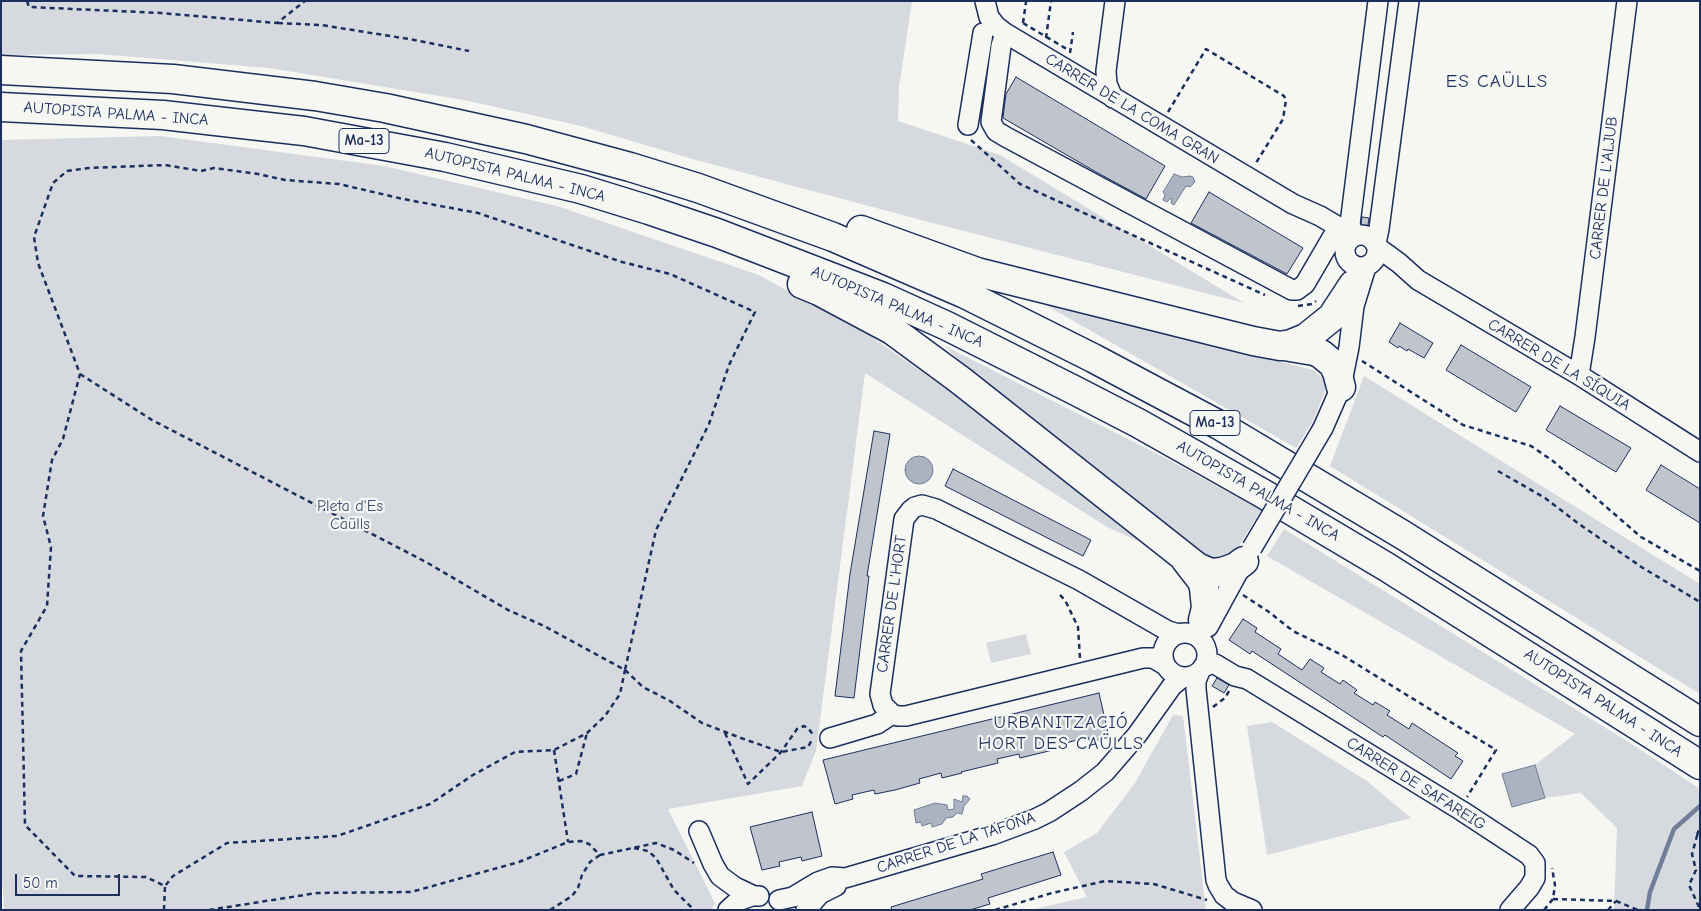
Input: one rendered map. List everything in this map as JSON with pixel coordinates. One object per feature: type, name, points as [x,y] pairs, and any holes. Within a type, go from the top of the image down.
[{"type":"highway","name":"Ma-13","points":[[1,70],[174,79],[315,96],[456,122],[526,138],[630,167],[698,188],[833,237],[957,290],[1157,391],[1242,439],[1403,535],[1700,722]]},
{"type":"highway","name":"AUTOPISTA PALMA - INCA","points":[[1,107],[163,115],[304,131],[375,143],[513,172],[581,189],[716,233],[883,297],[1011,358],[1138,423],[1208,462],[1347,542],[1700,765]]},
{"type":"highway","points":[[698,188],[762,194],[977,272],[1253,341],[1314,350],[1333,364],[1341,387]]},
{"type":"highway","points":[[716,233],[742,258],[819,291],[892,330],[960,380],[1197,567],[1211,572],[1228,570],[1248,554]]},
{"type":"highway","points":[[1280,346],[1306,338],[1332,317],[1353,264]]},
{"type":"highway","points":[[1180,554],[1193,568],[1204,588],[1206,608],[1195,635]]},
{"type":"street","name":"CARRER DE LA COMA GRAN","points":[[985,1],[989,17],[996,26],[1013,30],[1112,98],[1293,204],[1320,216],[1353,264]]},
{"type":"street","points":[[1112,98],[1107,84],[1106,71],[1115,1]]},
{"type":"street","points":[[1186,673],[1163,660],[1164,648],[1170,639],[1195,635],[1229,587],[1323,428],[1341,387],[1349,347],[1353,264],[1350,224],[1378,1]]},
{"type":"street","points":[[1013,30],[1001,46],[991,122],[996,131],[1292,290],[1297,290],[1305,284],[1353,264],[1375,259],[1409,1]]},
{"type":"street","name":"CARRER DE L'ALJUB","points":[[1579,375],[1586,337],[1627,1]]},
{"type":"street","points":[[968,124],[983,33]]},
{"type":"street","name":"CARRER DE LA SÍQUIA","points":[[1418,280],[1366,236],[1353,264],[1382,267],[1418,280],[1579,375],[1661,429],[1700,452]]},
{"type":"street","name":"CARRER DE L'HORT","points":[[892,714],[883,705],[880,694],[902,524],[907,514],[915,507],[922,505],[936,508],[1079,580],[1168,631],[1195,635]]},
{"type":"street","points":[[1186,673],[1207,656],[1195,635]]},
{"type":"street","name":"CARRER DE SAFAREIG","points":[[1195,635],[1212,653],[1240,670],[1247,679]]},
{"type":"street","points":[[822,737],[876,724],[892,714],[906,716],[1149,658],[1154,658],[1186,673]]},
{"type":"street","name":"CARRER DE SAFAREIG","points":[[1186,673],[1215,664],[1235,676],[1247,679],[1462,811],[1529,855],[1534,863],[1534,878],[1529,888],[1510,910]]},
{"type":"street","points":[[1186,673],[1218,885],[1228,898],[1252,910]]},
{"type":"street","name":"CARRER DE LA TAFONA","points":[[845,878],[992,834],[1049,812],[1081,791],[1105,772],[1123,753],[1148,719],[1153,701],[1167,679],[1186,673]]},
{"type":"street","points":[[698,830],[716,870],[724,910]]},
{"type":"street","points":[[716,870],[736,887],[754,896]]},
{"type":"street","points":[[728,910],[738,901],[754,896],[766,896],[785,905],[793,897],[818,882],[832,877],[845,878]]},
{"type":"street","points":[[806,910],[820,894],[845,878]]},
{"type":"path","points":[[27,1],[29,7],[161,13],[321,25],[469,51]]},
{"type":"path","points":[[277,23],[305,1]]},
{"type":"path","points":[[1045,42],[1051,1]]},
{"type":"path","points":[[1013,30],[1022,22],[1026,2]]},
{"type":"path","points":[[1022,22],[1070,51]]},
{"type":"path","points":[[1070,56],[1073,32]]},
{"type":"path","points":[[1166,115],[1206,49],[1284,96],[1286,100],[1283,119],[1254,167]]},
{"type":"path","points":[[968,124],[965,134],[1020,184],[1272,298]]},
{"type":"path","points":[[164,910],[165,886],[173,876],[227,843],[337,836],[430,804],[473,775],[515,752],[554,750],[587,733],[605,716],[620,694],[656,530],[709,424],[729,365],[755,312],[670,274],[622,262],[478,213],[403,199],[339,184],[285,180],[214,168],[201,171],[165,165],[67,170],[53,183],[34,238],[38,263],[80,374],[63,439],[52,460],[43,516],[51,547],[47,606],[21,651],[25,826],[75,876],[146,877],[165,886]]},
{"type":"path","points":[[1291,304],[1300,307],[1312,304],[1321,298]]},
{"type":"path","points":[[1358,359],[1463,425],[1530,446],[1553,461],[1641,537],[1700,571]]},
{"type":"path","points":[[80,374],[152,420],[426,562],[508,610],[544,626],[625,670],[643,687],[670,701],[702,723],[781,752],[808,747],[822,737],[804,726],[797,728],[781,752],[748,784],[725,732]]},
{"type":"path","points":[[1498,471],[1545,498],[1578,524],[1643,568],[1700,602]]},
{"type":"path","points":[[1229,587],[1270,612],[1292,631],[1342,655],[1496,750],[1465,801]]},
{"type":"path","points":[[1060,595],[1065,600],[1078,628],[1080,674]]},
{"type":"path","points":[[1208,709],[1211,709],[1225,698],[1229,690]]},
{"type":"path","points":[[559,781],[576,774],[587,733]]},
{"type":"path","points":[[554,750],[568,842]]},
{"type":"path","points":[[1696,910],[1700,907],[1689,885],[1696,870],[1692,854],[1700,827]]},
{"type":"path","points":[[209,910],[317,893],[411,892],[519,862],[568,842],[581,841],[588,844],[600,855]]},
{"type":"path","points":[[550,910],[572,896],[578,888],[582,875],[590,862],[600,855],[656,843],[674,850],[694,864],[716,870]]},
{"type":"path","points":[[633,848],[648,851],[656,858],[674,890],[694,910]]},
{"type":"path","points":[[995,910],[1105,880],[1154,884],[1215,902]]},
{"type":"path","points":[[1553,899],[1616,901],[1638,910]]},
{"type":"path","points":[[1608,910],[1616,901]]},
{"type":"green space","points":[[1,1],[912,1],[899,87],[898,121],[1000,155],[1244,303],[696,160],[581,126],[464,100],[269,68],[98,54],[1,55]]},
{"type":"green space","name":"Pleta d'Es Caülls","points":[[160,136],[384,166],[557,206],[759,275],[870,336],[961,399],[1156,549],[1107,527],[865,373],[816,751],[802,786],[668,809],[715,903],[711,910],[4,910],[1,857],[1,140]]},
{"type":"green space","points":[[1037,300],[1313,370],[1324,379],[1326,388],[1313,421],[1296,448]]},
{"type":"green space","points":[[945,346],[1167,459],[1261,510],[1233,556],[1214,564],[994,397]]},
{"type":"green space","points":[[1364,376],[1700,584],[1700,694],[1330,466]]},
{"type":"green space","points":[[1284,529],[1638,748],[1700,789],[1700,910],[1614,910],[1617,828],[1581,793],[1545,798],[1535,765],[1575,734],[1267,556]]},
{"type":"green space","points":[[1026,634],[1031,654],[991,663],[986,643]]},
{"type":"green space","points":[[1173,715],[1183,716],[1206,910],[1030,910],[1087,897],[1064,852],[1097,833],[1135,783]]},
{"type":"green space","points":[[1272,722],[1367,781],[1411,818],[1267,855],[1247,726]]},
{"type":"shaded area","points":[[1174,174],[1182,177],[1193,177],[1195,182],[1190,187],[1186,186],[1174,205],[1171,203],[1171,198],[1167,202],[1163,200],[1165,195],[1163,192]]},
{"type":"shaded area","points":[[919,456],[929,460],[933,470],[929,480],[919,484],[909,480],[905,470],[909,460]]},
{"type":"shaded area","points":[[1535,765],[1545,798],[1512,807],[1502,774]]},
{"type":"shaded area","points":[[963,796],[967,796],[970,799],[964,806],[962,814],[957,813],[953,817],[946,818],[942,824],[932,827],[931,823],[922,826],[921,822],[916,823],[914,810],[935,803],[947,805],[948,810],[954,809],[954,799],[962,802]]},
{"type":"building","points":[[1016,77],[1165,166],[1146,199],[1003,118],[1006,94]]},
{"type":"building","points":[[1209,192],[1303,248],[1287,274],[1191,223]]},
{"type":"building","points":[[1362,217],[1369,218],[1367,231],[1364,231],[1361,223]]},
{"type":"building","points":[[1400,323],[1433,343],[1424,358],[1408,349],[1407,351],[1399,346],[1398,348],[1389,342]]},
{"type":"building","points":[[1461,345],[1531,387],[1516,412],[1446,370]]},
{"type":"building","points":[[1560,406],[1631,448],[1616,472],[1546,430]]},
{"type":"building","points":[[874,431],[890,434],[867,576],[869,576],[854,698],[835,696],[850,574]]},
{"type":"building","points":[[1661,465],[1700,489],[1700,523],[1646,490]]},
{"type":"building","points":[[953,469],[1091,540],[1083,556],[945,486]]},
{"type":"building","points":[[1243,619],[1257,628],[1255,632],[1281,649],[1278,654],[1302,670],[1310,659],[1324,668],[1321,672],[1340,684],[1343,680],[1357,690],[1354,693],[1373,705],[1375,702],[1390,711],[1387,715],[1409,729],[1412,723],[1458,753],[1455,756],[1463,761],[1451,779],[1252,651],[1250,654],[1229,640]]},
{"type":"building","points":[[1217,678],[1229,685],[1224,693],[1212,686]]},
{"type":"building","points":[[1099,693],[1109,737],[1090,742],[1088,737],[1066,743],[1067,747],[1020,758],[1019,754],[997,759],[998,763],[942,778],[941,773],[919,779],[920,783],[895,790],[875,794],[874,790],[852,795],[853,799],[835,804],[823,760]]},
{"type":"building","points":[[812,812],[822,856],[802,861],[801,857],[779,862],[780,866],[762,870],[750,827]]},
{"type":"building","points":[[1053,852],[1061,875],[988,898],[990,904],[970,910],[892,910],[891,907],[983,879],[981,874]]},
{"type":"waterway","points":[[1647,910],[1650,892],[1674,829],[1700,806]]},
{"type":"district","name":"ES CAÜLLS","points":[[1497,82]]},
{"type":"district","name":"URBANITZACIÓ HORT DES CAÜLLS","points":[[1061,733]]}]
